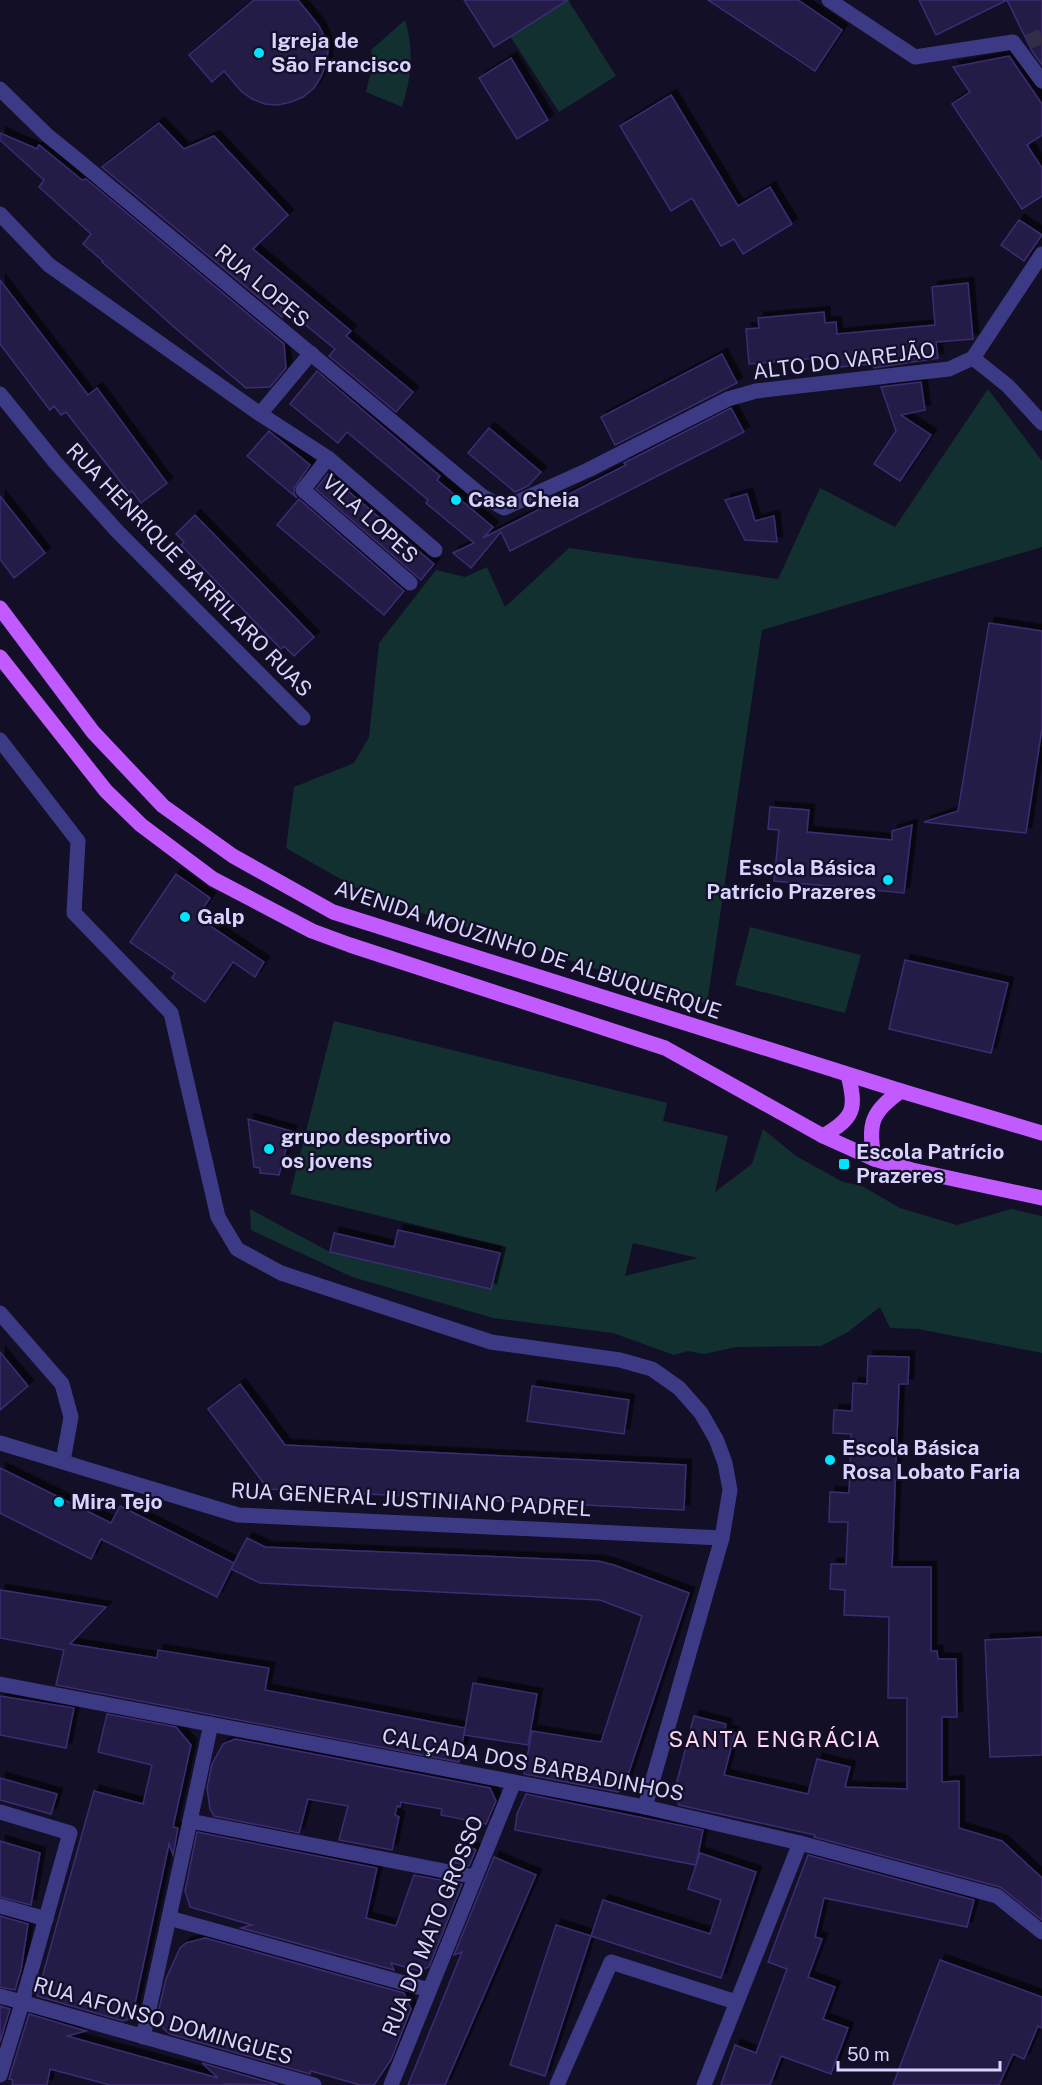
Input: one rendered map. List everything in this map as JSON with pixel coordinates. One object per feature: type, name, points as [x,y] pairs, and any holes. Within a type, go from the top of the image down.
[{"type":"main road","name":"AVENIDA MOUZINHO DE ALBUQUERQUE","points":[[0,608],[93,732],[163,806],[233,856],[333,912],[1042,1134]]},
{"type":"main road","points":[[3,666],[106,791],[141,825],[213,879],[312,931],[665,1048],[823,1136],[874,1159],[912,1170],[1042,1198]]},
{"type":"main road","points":[[823,1136],[839,1127],[851,1113],[854,1095],[848,1075]]},
{"type":"main road","points":[[874,1159],[871,1142],[873,1122],[882,1105],[901,1091]]},
{"type":"street","points":[[830,0],[915,57],[1020,42],[1042,81]]},
{"type":"street","name":"RUA LOPES","points":[[0,89],[47,135],[482,496],[504,508]]},
{"type":"street","name":"VILA LOPES","points":[[5,218],[49,265],[260,414],[328,458],[435,550]]},
{"type":"street","points":[[1042,254],[973,358],[1008,386],[1042,423]]},
{"type":"street","points":[[260,414],[311,353]]},
{"type":"street","name":"ALTO DO VAREJÃO","points":[[504,508],[588,470],[728,399],[756,391],[949,369],[973,358]]},
{"type":"street","name":"RUA HENRIQUE BARRILARO RUAS","points":[[0,394],[55,462],[117,531],[303,718]]},
{"type":"street","name":"VILA LOPES","points":[[328,458],[303,490],[410,583]]},
{"type":"street","points":[[0,740],[78,841],[74,913],[171,1013],[218,1217],[237,1249],[281,1272],[491,1342],[621,1360],[652,1369],[680,1388],[701,1413],[716,1439],[725,1463],[730,1490],[722,1538],[645,1807]]},
{"type":"street","points":[[0,1313],[62,1384],[70,1417],[63,1461]]},
{"type":"street","name":"RUA GENERAL JUSTINIANO PADREL","points":[[0,1443],[238,1515],[722,1538]]},
{"type":"street","name":"CALÇADA DOS BARBADINHOS","points":[[0,1684],[645,1807],[800,1844],[997,1896],[1042,1932]]},
{"type":"street","points":[[143,2037],[211,1724]]},
{"type":"street","name":"RUA DO MATO GROSSO","points":[[391,2085],[514,1782]]},
{"type":"street","points":[[0,1812],[70,1833],[0,2075]]},
{"type":"street","points":[[190,1821],[475,1878]]},
{"type":"street","points":[[704,2085],[800,1844]]},
{"type":"street","points":[[0,1906],[46,1919]]},
{"type":"street","points":[[169,1918],[429,1990]]},
{"type":"street","points":[[557,2085],[611,1962],[736,2002]]},
{"type":"street","name":"RUA AFONSO DOMINGUES","points":[[0,1996],[314,2085]]},
{"type":"green space","points":[[568,0],[616,76],[559,112],[510,36]]},
{"type":"green space","points":[[405,20],[410,42],[411,63],[402,107],[366,92],[373,63],[371,50]]},
{"type":"green space","points":[[988,389],[1042,461],[1042,547],[762,630],[707,1004],[374,898],[286,848],[294,787],[354,763],[369,737],[379,643],[436,570],[465,577],[487,567],[505,607],[569,548],[778,579],[820,488],[895,527]]},
{"type":"green space","points":[[750,927],[861,955],[845,1013],[735,985]]},
{"type":"green space","points":[[334,1021],[667,1103],[663,1121],[728,1136],[715,1192],[752,1164],[763,1129],[796,1156],[843,1182],[862,1186],[900,1208],[957,1225],[1011,1209],[1042,1216],[1042,1353],[918,1329],[890,1328],[880,1307],[848,1332],[821,1346],[736,1347],[704,1354],[688,1351],[674,1355],[613,1333],[493,1318],[352,1277],[251,1230],[250,1209],[330,1252],[491,1288],[502,1246],[290,1194]],"holes":[[[633,1243],[698,1258],[625,1276]]]},
{"type":"building","name":"Igreja de São Francisco","points":[[254,0],[298,0],[319,26],[328,51],[326,64],[314,88],[303,97],[278,105],[265,104],[241,91],[224,71],[212,82],[189,55]]},
{"type":"building","points":[[464,0],[568,0],[494,47]]},
{"type":"building","points":[[708,0],[798,0],[842,30],[815,71]]},
{"type":"building","points":[[919,0],[1007,0],[936,35]]},
{"type":"building","points":[[1007,0],[1042,0],[1042,65],[1032,51]]},
{"type":"building","points":[[1009,56],[1042,104],[1042,135],[1027,145],[1042,168],[1042,196],[1022,209],[952,104],[970,92],[953,67]]},
{"type":"building","points":[[511,58],[548,120],[517,139],[479,78]]},
{"type":"building","points":[[671,95],[738,206],[770,187],[792,224],[743,254],[734,239],[721,246],[692,198],[671,211],[620,126]]},
{"type":"building","points":[[159,123],[184,149],[214,136],[288,215],[253,249],[351,331],[346,336],[413,392],[396,412],[329,356],[335,349],[281,305],[282,317],[102,167]]},
{"type":"building","points":[[0,133],[37,149],[39,145],[82,180],[86,179],[284,344],[286,368],[270,387],[246,388],[102,262],[83,244],[91,234],[39,187],[44,180],[0,140]]},
{"type":"building","points":[[1019,220],[1042,235],[1024,261],[1001,245]]},
{"type":"building","points":[[0,280],[88,395],[97,388],[167,483],[141,503],[132,491],[129,493],[66,412],[61,415],[54,406],[50,410],[0,344]]},
{"type":"building","points":[[968,283],[973,339],[936,342],[938,358],[874,368],[873,364],[840,367],[839,356],[749,364],[746,329],[759,328],[758,318],[824,312],[825,323],[836,322],[837,334],[935,325],[932,287]]},
{"type":"building","points":[[722,354],[737,383],[615,445],[601,417]]},
{"type":"building","points":[[317,371],[440,476],[437,480],[493,527],[483,538],[731,408],[744,432],[510,551],[501,532],[471,568],[453,553],[474,543],[426,503],[428,500],[347,432],[338,443],[290,404]]},
{"type":"building","points":[[921,382],[925,410],[901,415],[931,435],[900,481],[874,464],[896,431],[881,387]]},
{"type":"building","points":[[489,428],[541,472],[528,486],[515,492],[468,453]]},
{"type":"building","points":[[269,431],[310,465],[294,488],[297,498],[247,456]]},
{"type":"building","points":[[328,474],[434,564],[421,580],[316,489]]},
{"type":"building","points":[[747,494],[755,521],[774,516],[777,542],[745,540],[725,500]]},
{"type":"building","points":[[0,496],[45,553],[14,578],[0,559]]},
{"type":"building","points":[[299,499],[404,591],[384,615],[277,525]]},
{"type":"building","points":[[195,515],[314,637],[294,656],[284,646],[281,649],[181,545],[184,542],[176,534]]},
{"type":"building","points":[[989,623],[1042,631],[1042,728],[1026,833],[924,822],[958,811]]},
{"type":"building","points":[[770,807],[809,810],[807,832],[892,840],[892,831],[912,825],[904,893],[774,881],[779,830],[768,829]]},
{"type":"building","points":[[176,874],[210,898],[197,917],[264,962],[255,977],[233,962],[205,1002],[172,978],[175,973],[130,942]]},
{"type":"building","points":[[905,960],[1008,983],[991,1053],[889,1029]]},
{"type":"building","name":"grupo desportivo os jovens","points":[[248,1119],[291,1131],[279,1175],[260,1173],[260,1168],[254,1167]]},
{"type":"building","points":[[398,1230],[500,1253],[491,1289],[330,1252],[334,1233],[394,1247]]},
{"type":"building","points":[[0,1352],[28,1386],[0,1410]]},
{"type":"building","points":[[868,1356],[909,1357],[908,1384],[899,1384],[892,1567],[931,1567],[931,1651],[937,1651],[938,1659],[956,1659],[957,1717],[942,1717],[942,1782],[959,1781],[959,1828],[1002,1841],[1042,1878],[1042,1920],[1000,1887],[814,1837],[815,1835],[679,1805],[674,1793],[694,1716],[726,1724],[725,1730],[735,1733],[724,1775],[808,1794],[817,1759],[850,1767],[845,1787],[907,1789],[907,1698],[888,1698],[889,1617],[844,1615],[845,1590],[830,1589],[831,1564],[846,1564],[848,1522],[829,1522],[830,1492],[849,1493],[851,1434],[833,1433],[834,1410],[852,1411],[853,1383],[867,1384]]},
{"type":"building","points":[[240,1384],[285,1445],[686,1465],[684,1510],[268,1489],[208,1409]]},
{"type":"building","points":[[532,1386],[629,1400],[624,1434],[527,1421]]},
{"type":"building","points":[[0,1468],[111,1523],[120,1506],[234,1563],[217,1597],[101,1539],[91,1559],[0,1513]]},
{"type":"building","points":[[247,1538],[265,1547],[598,1561],[689,1593],[624,1787],[618,1792],[524,1774],[532,1731],[601,1742],[642,1616],[600,1600],[260,1583],[231,1569]]},
{"type":"building","points":[[0,1590],[106,1607],[70,1644],[157,1658],[158,1650],[269,1668],[265,1690],[465,1728],[459,1762],[56,1685],[64,1650],[0,1638]]},
{"type":"building","points":[[1042,1637],[1042,1755],[990,1757],[985,1640]]},
{"type":"building","points":[[473,1683],[537,1694],[528,1745],[464,1735]]},
{"type":"building","points":[[0,1696],[74,1708],[66,1748],[0,1735]]},
{"type":"building","points":[[107,1714],[176,1727],[191,1745],[173,1827],[178,1828],[173,1855],[169,1844],[132,2018],[123,2021],[37,1996],[94,1791],[143,1804],[152,1765],[98,1752]]},
{"type":"building","points":[[235,1739],[490,1788],[496,1801],[486,1824],[441,1815],[442,1809],[401,1802],[400,1807],[397,1806],[395,1815],[399,1817],[392,1850],[339,1840],[348,1806],[308,1799],[299,1833],[214,1816],[210,1809],[207,1788],[212,1764],[223,1744]]},
{"type":"building","points":[[0,1778],[57,1794],[51,1814],[0,1800]]},
{"type":"building","points":[[526,1794],[703,1830],[696,1865],[515,1830],[517,1814]]},
{"type":"building","points":[[197,1832],[377,1868],[366,1918],[396,1926],[414,1875],[462,1884],[429,1967],[419,1971],[391,1963],[394,1970],[241,1928],[252,1925],[190,1907],[185,1891]]},
{"type":"building","points":[[0,1841],[40,1853],[31,1905],[0,1897]]},
{"type":"building","points":[[458,1842],[476,1850],[469,1866],[455,1863]]},
{"type":"building","points":[[700,1853],[756,1872],[721,1978],[591,1936],[603,1900],[710,1934],[721,1900],[688,1889]]},
{"type":"building","points":[[808,1855],[974,1900],[967,1927],[824,1898],[815,1937],[822,1939],[808,1977],[835,1987],[823,2019],[848,2028],[831,2074],[781,2056],[770,2085],[721,2085],[735,2045],[756,2053],[787,1969],[768,1962]]},
{"type":"building","points":[[494,1857],[536,1875],[445,2085],[408,2085],[462,1952],[454,1955]]},
{"type":"building","points":[[0,1916],[28,1924],[21,1970],[15,1990],[0,1987]]},
{"type":"building","points":[[556,1925],[591,1936],[545,2076],[510,2065]]},
{"type":"building","points":[[205,1938],[404,1993],[411,2009],[391,2060],[374,2085],[360,2085],[311,2071],[310,2074],[170,2034],[163,2028],[158,2013],[166,1979],[180,1948],[186,1943]]},
{"type":"building","points":[[940,1960],[1042,1997],[1042,2028],[1038,2026],[1024,2059],[1013,2054],[999,2085],[893,2085]]},
{"type":"building","points":[[0,2006],[10,2009],[0,2042]]},
{"type":"building","points":[[29,2014],[86,2031],[67,2036],[218,2078],[202,2063],[278,2085],[110,2085],[50,2069],[47,2085],[12,2085],[13,2080],[9,2079]]},
{"type":"tunnel","points":[[1028,42],[1042,36]]},
{"type":"place","name":"Igreja de São Francisco","points":[[259,53]]},
{"type":"place","name":"Casa Cheia","points":[[456,500]]},
{"type":"place","name":"Escola Básica Patrício Prazeres","points":[[888,880]]},
{"type":"place","name":"Galp","points":[[185,917]]},
{"type":"place","name":"grupo desportivo os jovens","points":[[269,1149]]},
{"type":"place","name":"Escola Patrício Prazeres","points":[[844,1164]]},
{"type":"place","name":"Escola Básica Rosa Lobato Faria","points":[[830,1460]]},
{"type":"place","name":"Mira Tejo","points":[[59,1502]]},
{"type":"district","name":"SANTA ENGRÁCIA","points":[[775,1739]]}]
